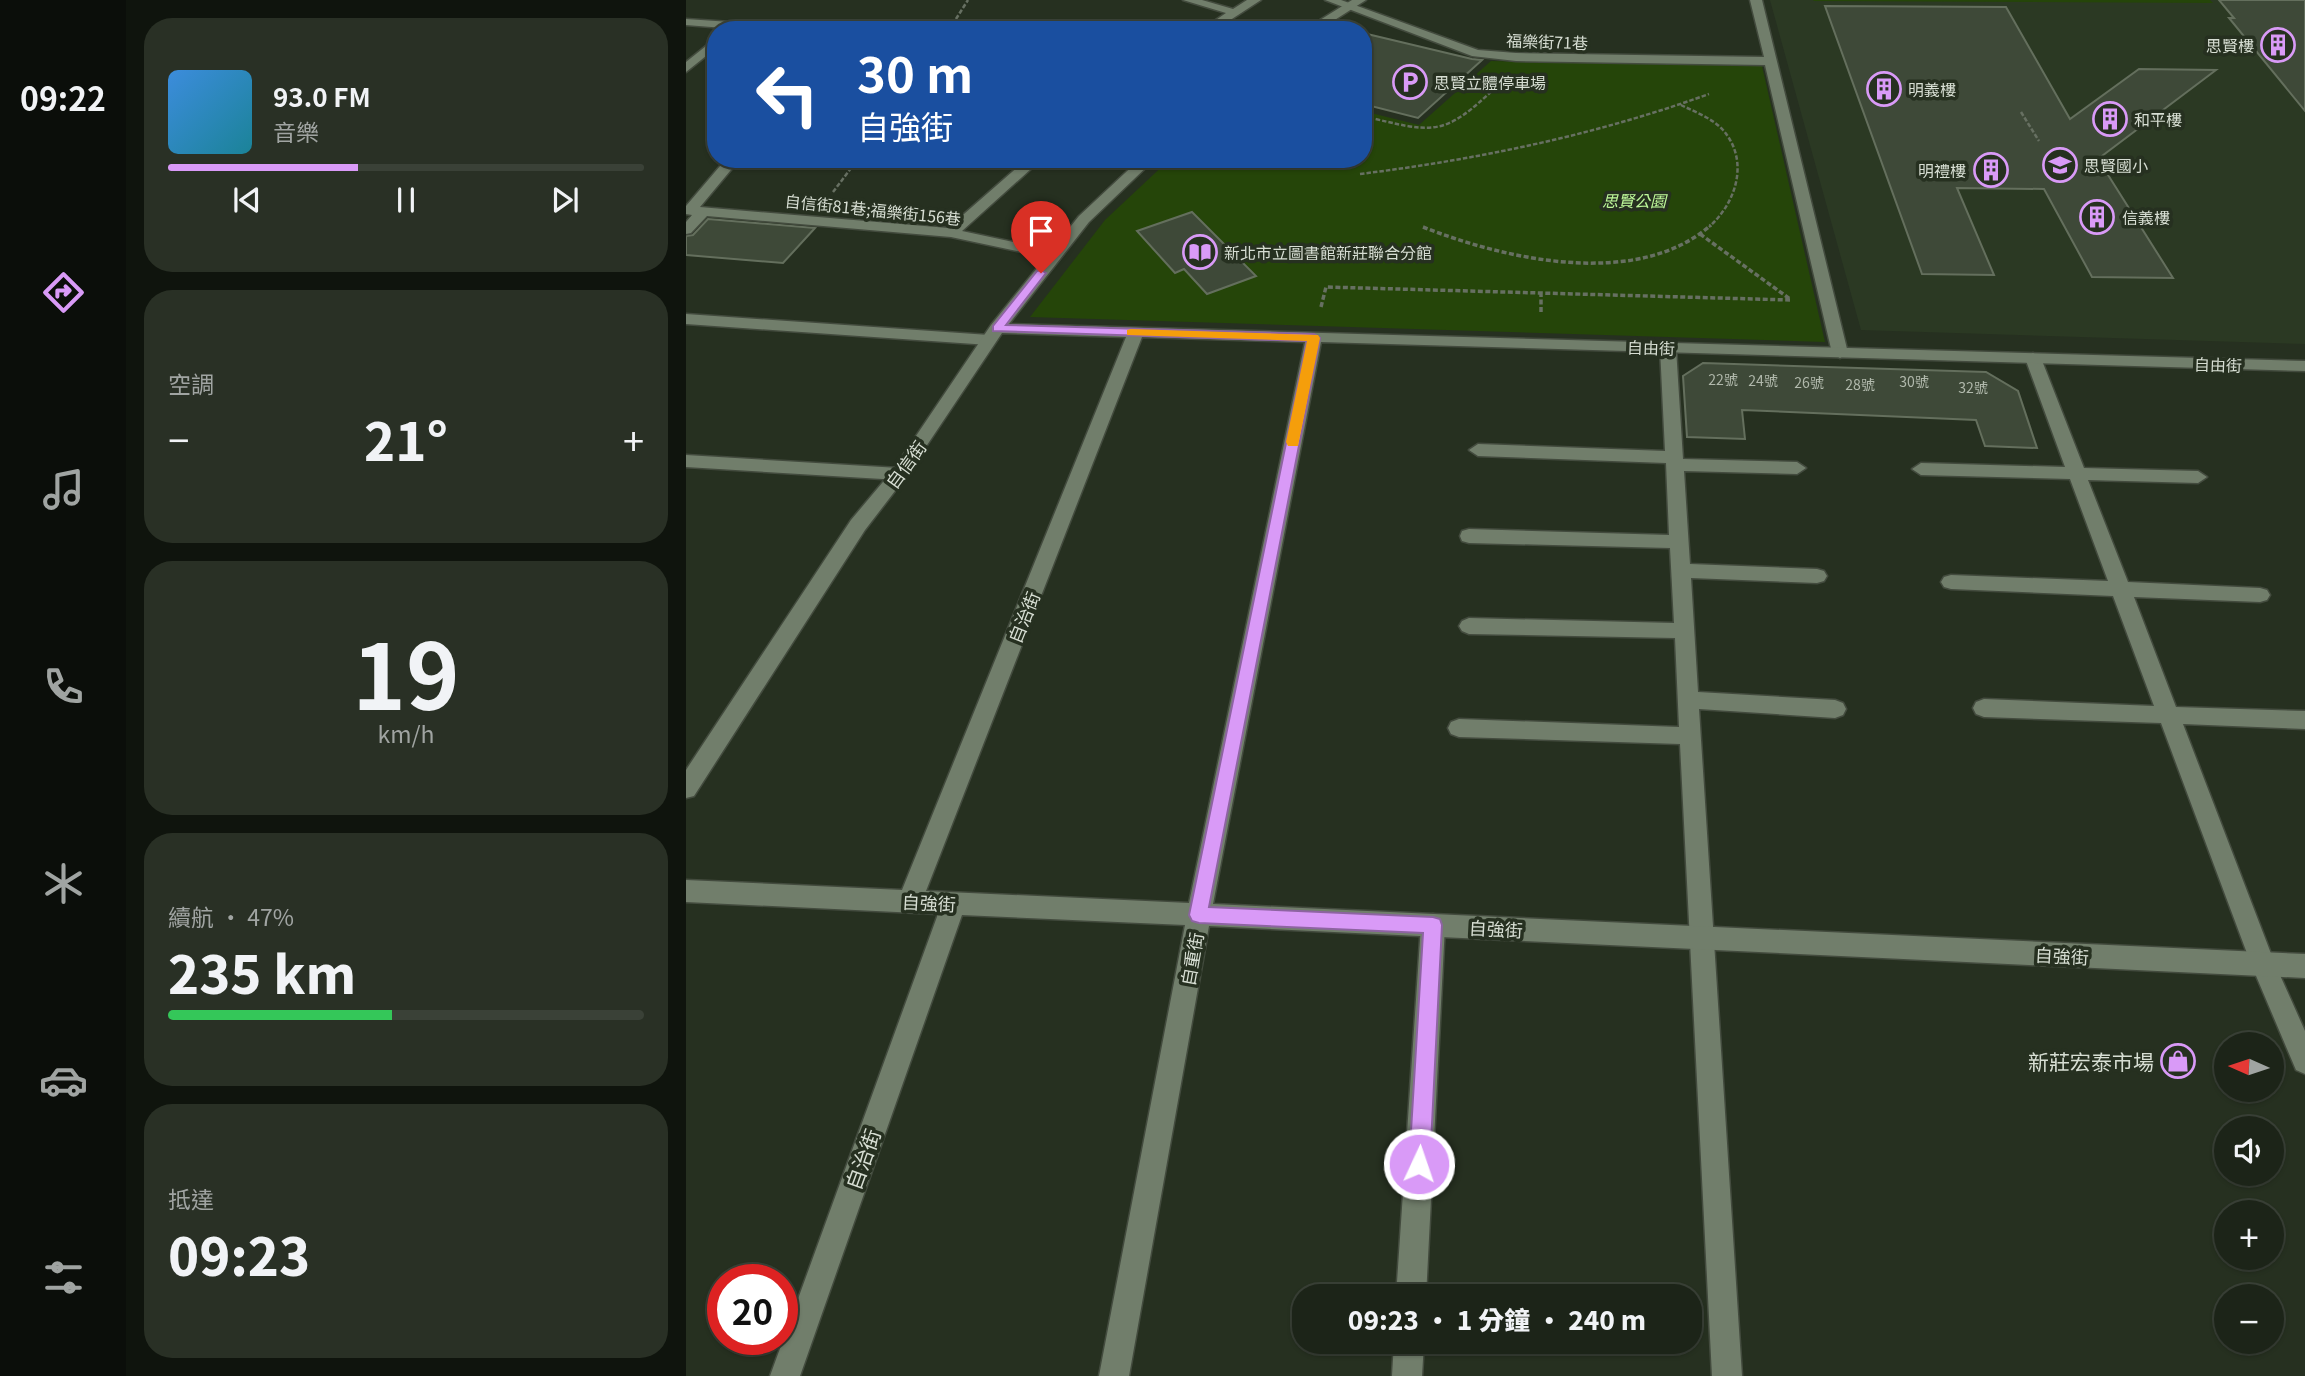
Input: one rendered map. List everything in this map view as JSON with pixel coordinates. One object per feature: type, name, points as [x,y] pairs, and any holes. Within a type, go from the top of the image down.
[{"type":"street","points":[[1189,0],[1233,12]]},
{"type":"street","points":[[1220,21],[1255,0]]},
{"type":"street","name":"福樂街71巷","points":[[1331,0],[1355,3],[1476,53],[1516,57],[1771,61]]},
{"type":"street","points":[[1756,0],[1840,353]]},
{"type":"street","points":[[1325,21],[1355,3]]},
{"type":"street","points":[[686,22],[707,24]]},
{"type":"street","points":[[686,68],[707,49]]},
{"type":"street","points":[[686,230],[694,210],[726,168]]},
{"type":"street","points":[[951,233],[1025,168]]},
{"type":"street","name":"自信街","points":[[686,789],[858,525],[899,474],[993,334],[1084,219],[1139,168]]},
{"type":"street","name":"自信街81巷;福樂街156巷","points":[[694,210],[951,233],[1055,255]]},
{"type":"street","name":"自由街","points":[[686,319],[993,334],[1136,332],[2305,366]]},
{"type":"street","name":"自治街","points":[[909,901],[1136,332]]},
{"type":"street","name":"自重街","points":[[1114,1376],[1199,915],[1314,338]]},
{"type":"street","points":[[1668,348],[1727,1376]]},
{"type":"street","points":[[2033,358],[2263,964],[2305,1061]]},
{"type":"street","points":[[1478,450],[1797,468]]},
{"type":"street","points":[[686,461],[899,474]]},
{"type":"street","points":[[1921,468],[2198,477]]},
{"type":"street","points":[[1469,536],[1679,542]]},
{"type":"street","points":[[1681,571],[1817,576]]},
{"type":"street","points":[[1951,582],[2260,595]]},
{"type":"street","points":[[1469,626],[1684,631]]},
{"type":"street","points":[[1687,700],[1835,709]]},
{"type":"street","points":[[1984,708],[2305,720]]},
{"type":"street","points":[[1459,728],[1690,736]]},
{"type":"street","name":"自強街","points":[[686,891],[2305,966]]},
{"type":"street","name":"自治街","points":[[785,1376],[954,903]]},
{"type":"street","points":[[1412,1284],[1433,925]]},
{"type":"street","points":[[1407,1376],[1408,1354]]},
{"type":"path","points":[[955,21],[968,0]]},
{"type":"path","points":[[1372,118],[1417,129],[1452,123],[1462,119],[1506,79]]},
{"type":"path","points":[[1360,174],[1418,168],[1535,146],[1600,130],[1711,93]]},
{"type":"path","points":[[1423,227],[1472,246],[1505,255],[1553,262],[1636,258],[1672,248],[1700,234],[1721,218],[1734,198],[1738,183],[1738,164],[1734,148],[1723,130],[1704,116],[1681,105]]},
{"type":"path","points":[[2021,112],[2039,141]]},
{"type":"path","points":[[1700,234],[1791,300]]},
{"type":"path","points":[[1788,286],[1791,300]]},
{"type":"path","points":[[1326,287],[1791,300]]},
{"type":"shaded area","name":"思賢國小","points":[[1770,0],[2305,0],[2305,344],[1861,330]]},
{"type":"green space","points":[[2210,0],[2213,3],[1814,1]]},
{"type":"green space","name":"思賢公園","points":[[1491,61],[1762,66],[1825,342],[1030,317],[1105,220],[1160,168],[1372,168],[1372,113],[1419,125]]},
{"type":"building","name":"思賢樓","points":[[2219,0],[2305,0],[2305,111],[2229,18],[2234,18]]},
{"type":"building","points":[[1825,6],[2006,7],[2070,119],[2139,69],[2216,70],[2098,159],[2173,278],[2092,277],[2044,189],[1957,188],[1994,275],[1922,274]]},
{"type":"building","name":"思賢立體停車場","points":[[1372,35],[1482,60],[1418,118],[1372,106]]},
{"type":"building","name":"新北市立圖書館新莊聯合分館","points":[[1192,212],[1256,276],[1207,294],[1184,269],[1175,273],[1137,231]]},
{"type":"building","points":[[708,219],[815,228],[783,263],[686,255],[686,236],[693,235]]},
{"type":"building","points":[[1703,363],[1986,372],[2018,391],[2037,448],[1985,446],[1976,420],[1742,410],[1745,439],[1687,437],[1683,376]]},
{"type":"slow traffic","points":[[1131,332],[1314,338],[1293,442]]},
{"type":"place","name":"思賢樓","points":[[2278,45]]},
{"type":"place","name":"思賢立體停車場","points":[[1410,82]]},
{"type":"place","name":"明義樓","points":[[1884,89]]},
{"type":"place","name":"和平樓","points":[[2110,119]]},
{"type":"place","name":"思賢國小","points":[[2060,165]]},
{"type":"place","name":"明禮樓","points":[[1991,170]]},
{"type":"place","name":"信義樓","points":[[2097,217]]},
{"type":"place","name":"新北市立圖書館新莊聯合分館","points":[[1200,252]]},
{"type":"place","name":"新莊宏泰市場","points":[[2178,1061]]},
{"type":"route","points":[[1041,273],[998,328],[1314,338],[1199,915],[1433,925],[1419,1164]]}]
